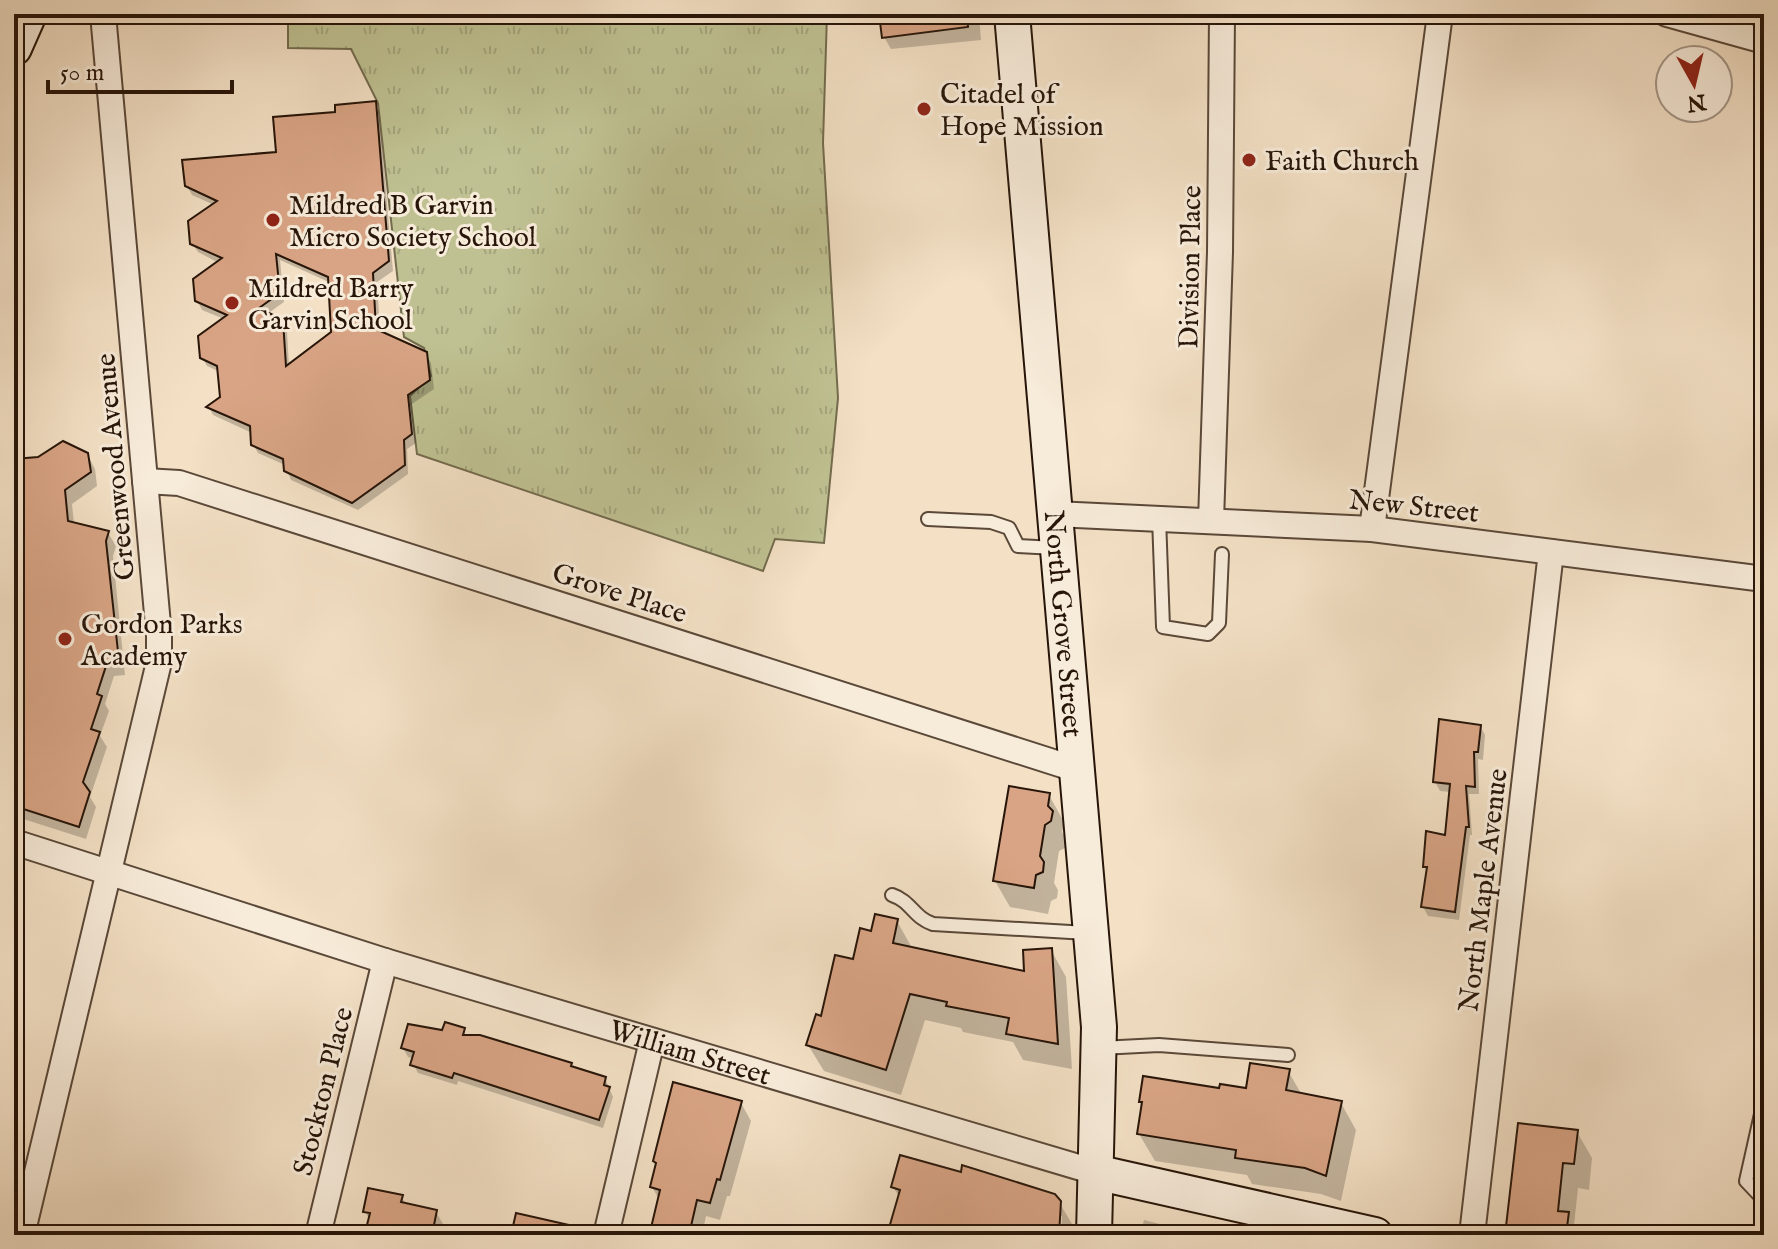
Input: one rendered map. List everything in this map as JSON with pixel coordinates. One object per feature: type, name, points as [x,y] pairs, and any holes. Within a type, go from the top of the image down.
[{"type":"main road","points":[[14,48],[29,14]]},
{"type":"main road","name":"North Grove Street","points":[[1012,14],[1099,1027],[1094,1235]]},
{"type":"main road","name":"William Street","points":[[1095,1172],[1263,1223],[1375,1235]]},
{"type":"street","name":"Greenwood Avenue","points":[[22,1235],[159,662],[103,14]]},
{"type":"street","name":"Division Place","points":[[1211,521],[1220,252],[1222,14]]},
{"type":"street","points":[[1372,529],[1440,14]]},
{"type":"street","points":[[1667,14],[1764,41]]},
{"type":"street","name":"Grove Place","points":[[145,481],[179,483],[1075,769]]},
{"type":"street","name":"New Street","points":[[1055,514],[1372,529],[1764,579]]},
{"type":"street","name":"North Maple Avenue","points":[[1472,1235],[1551,552]]},
{"type":"street","name":"William Street","points":[[14,842],[385,961],[1095,1172]]},
{"type":"street","name":"Stockton Place","points":[[318,1235],[385,961]]},
{"type":"street","points":[[606,1235],[652,1041]]},
{"type":"lane","points":[[1159,518],[1163,627],[1208,634],[1215,629],[1219,623],[1222,554]]},
{"type":"lane","points":[[928,519],[991,522],[1009,528],[1018,546],[1058,548]]},
{"type":"lane","points":[[892,895],[904,899],[925,921],[933,924],[1091,933]]},
{"type":"lane","points":[[1099,1048],[1159,1045],[1288,1055]]},
{"type":"lane","points":[[1764,1112],[1746,1181],[1764,1200]]},
{"type":"green space","points":[[288,14],[827,14],[823,143],[838,398],[824,543],[775,539],[763,571],[417,454],[410,396],[431,376],[424,348],[404,337],[378,103],[351,49],[288,48]]},
{"type":"building","points":[[879,14],[967,14],[968,27],[882,38]]},
{"type":"building","name":"Mildred Barry Garvin School","points":[[376,101],[389,261],[373,273],[376,329],[427,352],[430,380],[408,395],[412,434],[404,440],[405,465],[352,503],[284,471],[283,459],[251,445],[250,426],[206,407],[220,397],[217,366],[200,358],[198,336],[227,315],[195,301],[193,279],[222,258],[190,244],[188,221],[217,201],[185,186],[182,160],[276,152],[273,117],[335,112],[335,105]],"holes":[[[276,254],[328,277],[331,332],[286,366],[283,320],[259,308],[280,293]]]},
{"type":"building","name":"Gordon Parks Academy","points":[[63,441],[88,453],[91,472],[65,490],[68,521],[109,531],[106,541],[119,661],[107,663],[97,694],[102,696],[91,729],[100,732],[83,782],[90,792],[79,827],[14,806],[14,459],[38,457]]},
{"type":"building","points":[[1439,719],[1481,725],[1478,752],[1474,752],[1475,787],[1466,786],[1469,827],[1466,827],[1455,912],[1421,907],[1427,867],[1423,867],[1426,831],[1445,835],[1450,784],[1433,782]]},
{"type":"building","points":[[1009,786],[1050,793],[1048,806],[1053,811],[1051,821],[1045,825],[1040,856],[1044,862],[1043,872],[1036,875],[1034,888],[993,881]]},
{"type":"building","points":[[875,914],[898,919],[893,943],[1024,971],[1023,950],[1052,948],[1058,1044],[1006,1034],[1009,1018],[946,1006],[947,1002],[910,994],[886,1070],[806,1045],[816,1014],[821,1016],[835,955],[853,959],[860,928],[871,931]]},
{"type":"building","points":[[445,1022],[465,1028],[463,1035],[480,1035],[572,1063],[571,1066],[606,1077],[604,1085],[610,1087],[599,1120],[454,1073],[452,1078],[410,1065],[414,1052],[401,1048],[408,1024],[442,1030]]},
{"type":"building","points":[[1250,1063],[1290,1069],[1286,1090],[1342,1101],[1326,1176],[1305,1168],[1235,1158],[1236,1150],[1137,1134],[1143,1076],[1219,1088],[1220,1084],[1246,1088]]},
{"type":"building","points":[[673,1082],[742,1101],[720,1180],[717,1179],[710,1203],[697,1200],[689,1235],[650,1232],[660,1190],[650,1187],[656,1163],[653,1161]]},
{"type":"building","points":[[1518,1123],[1578,1130],[1574,1164],[1563,1163],[1558,1211],[1569,1212],[1566,1235],[1505,1235]]},
{"type":"building","points":[[900,1155],[961,1172],[962,1165],[1055,1194],[1061,1201],[1059,1235],[887,1235],[900,1190],[891,1187]]},
{"type":"building","points":[[368,1188],[403,1195],[401,1202],[437,1210],[432,1235],[396,1235],[366,1229],[370,1213],[363,1212]]},
{"type":"building","points":[[516,1213],[578,1227],[578,1235],[511,1235]]},
{"type":"place","name":"Citadel of Hope Mission","points":[[924,109]]},
{"type":"place","name":"Faith Church","points":[[1249,160]]},
{"type":"place","name":"Mildred B Garvin Micro Society School","points":[[273,220]]},
{"type":"place","name":"Mildred Barry Garvin School","points":[[232,303]]},
{"type":"place","name":"Gordon Parks Academy","points":[[65,639]]}]
